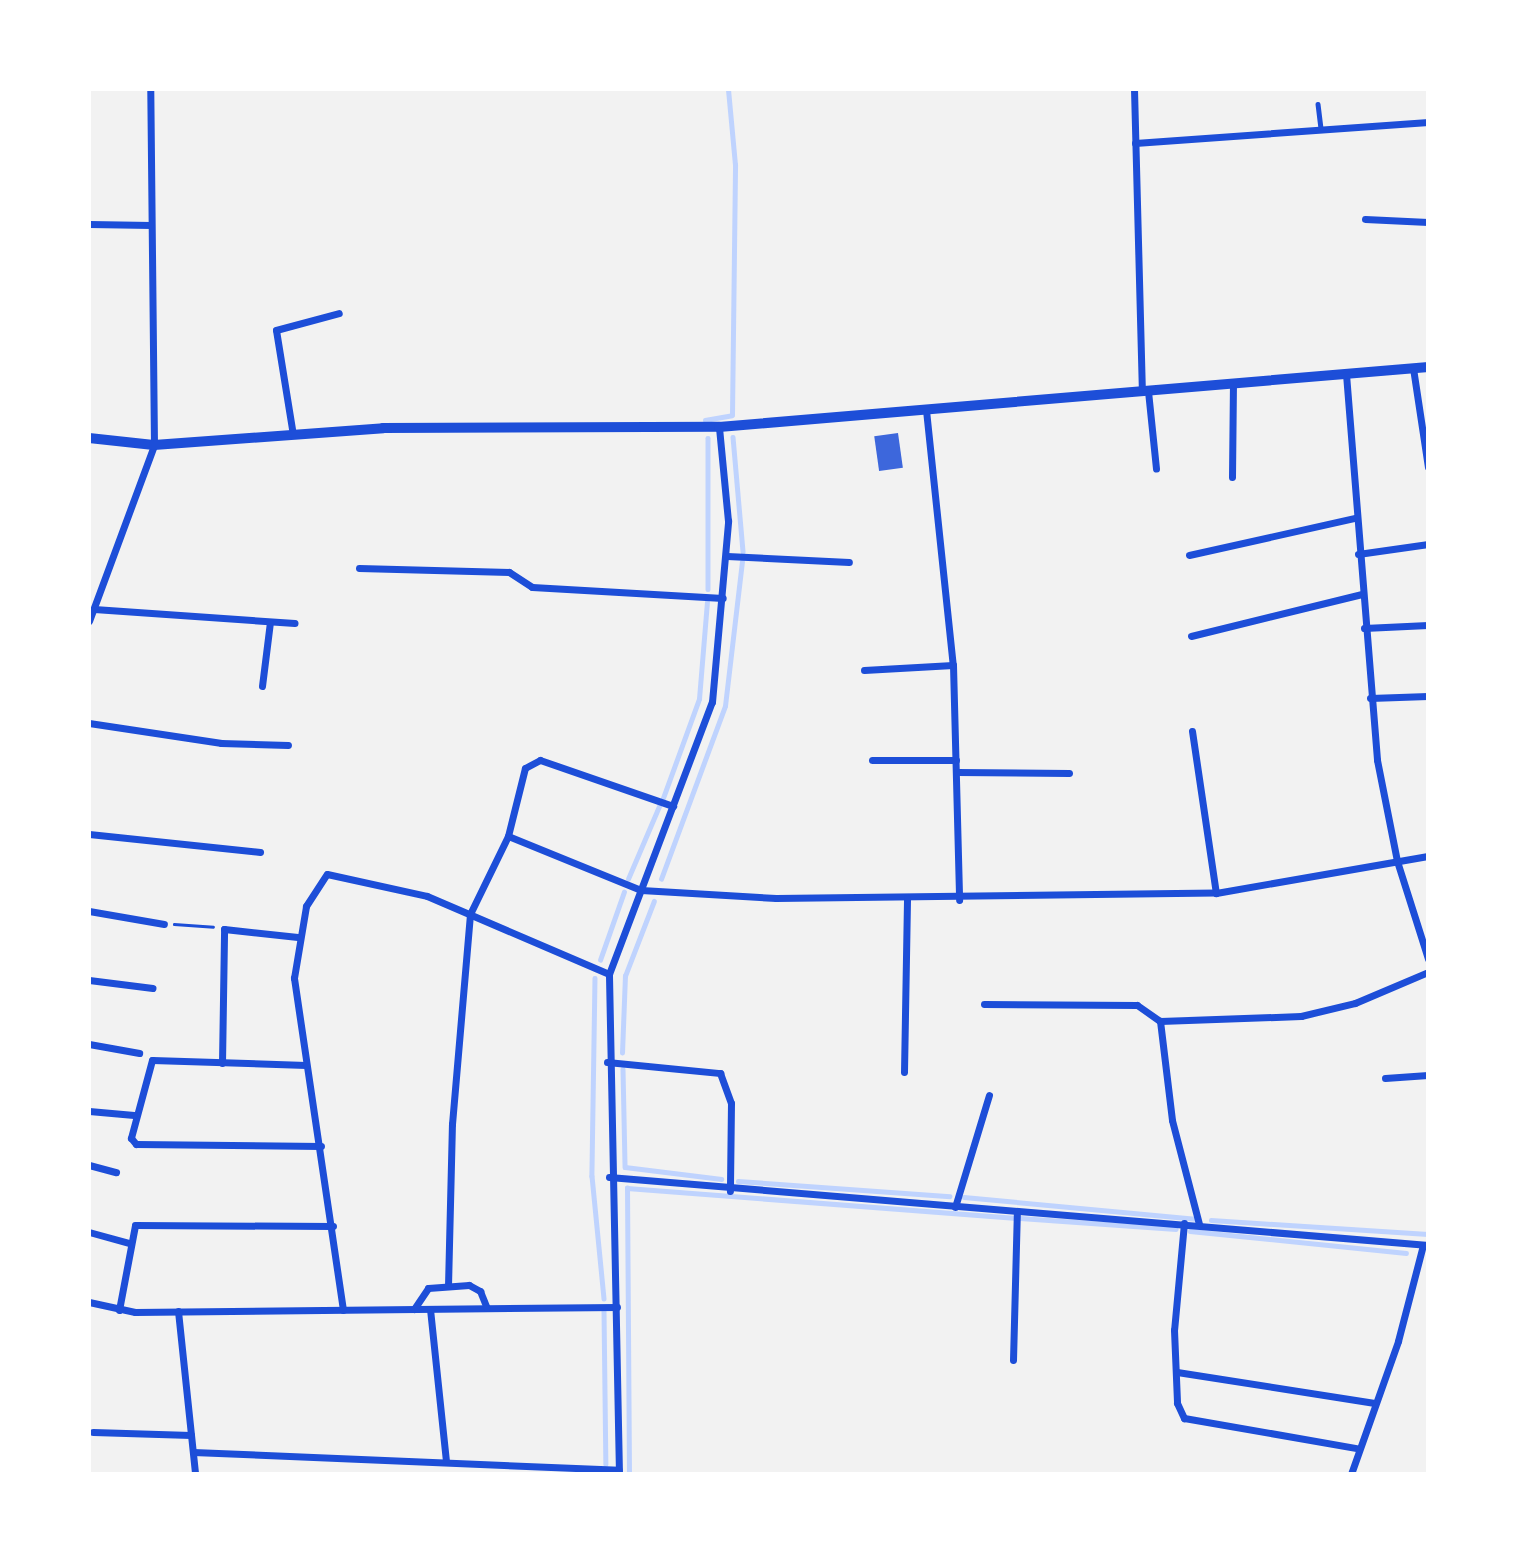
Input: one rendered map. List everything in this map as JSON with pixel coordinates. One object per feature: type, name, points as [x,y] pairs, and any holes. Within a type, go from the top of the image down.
[{"type":"street","points":[[89,621],[154,445],[150,89]]},
{"type":"street","points":[[1134,89],[1145,391],[1156,469]]},
{"type":"street","points":[[1135,143],[1428,122]]},
{"type":"street","points":[[1365,219],[1428,222]]},
{"type":"street","points":[[89,224],[151,225]]},
{"type":"street","points":[[293,435],[276,330],[339,313]]},
{"type":"street","points":[[89,438],[154,445],[383,428],[719,427],[1428,367]]},
{"type":"street","points":[[1413,368],[1428,467]]},
{"type":"street","points":[[1346,374],[1354,518],[1370,698],[1397,861],[1428,959]]},
{"type":"street","points":[[1232,477],[1233,384]]},
{"type":"street","points":[[926,410],[953,666],[960,900]]},
{"type":"street","points":[[193,1452],[446,1461],[619,1472],[617,1307],[609,1177],[609,974],[712,702],[727,556],[719,427]]},
{"type":"street","points":[[1189,555],[1354,518]]},
{"type":"street","points":[[1358,554],[1428,544]]},
{"type":"street","points":[[727,556],[849,562]]},
{"type":"street","points":[[359,568],[509,572],[533,587],[723,597]]},
{"type":"street","points":[[1191,636],[1362,594]]},
{"type":"street","points":[[94,609],[295,622]]},
{"type":"street","points":[[262,686],[270,622]]},
{"type":"street","points":[[1364,628],[1428,625]]},
{"type":"street","points":[[864,670],[953,666]]},
{"type":"street","points":[[1370,698],[1428,696]]},
{"type":"street","points":[[89,723],[221,743],[288,745]]},
{"type":"street","points":[[1192,731],[1216,893]]},
{"type":"street","points":[[448,1286],[452,1124],[470,914],[508,836],[531,760],[673,806]]},
{"type":"street","points":[[872,760],[956,761]]},
{"type":"street","points":[[957,772],[1069,773]]},
{"type":"street","points":[[89,834],[260,852]]},
{"type":"street","points":[[508,836],[641,890],[960,900],[1216,893],[1428,856]]},
{"type":"street","points":[[343,1310],[333,1226],[294,978],[298,937],[306,906],[327,874],[427,896],[609,974]]},
{"type":"street","points":[[904,1072],[907,898]]},
{"type":"street","points":[[89,911],[164,924]]},
{"type":"street","points":[[222,1063],[223,929],[298,937]]},
{"type":"street","points":[[984,1004],[1137,1005],[1160,1021],[1301,1016],[1354,1003],[1428,972]]},
{"type":"street","points":[[89,980],[152,988]]},
{"type":"street","points":[[1160,1021],[1172,1120],[1199,1224]]},
{"type":"street","points":[[89,1044],[139,1053]]},
{"type":"street","points":[[306,1065],[152,1060],[134,1115],[131,1138],[136,1144],[321,1146]]},
{"type":"street","points":[[607,1062],[720,1073],[731,1103],[730,1191]]},
{"type":"street","points":[[1385,1078],[1428,1075]]},
{"type":"street","points":[[955,1207],[989,1095]]},
{"type":"street","points":[[89,1111],[134,1115]]},
{"type":"street","points":[[89,1166],[116,1172]]},
{"type":"street","points":[[609,1177],[730,1191],[1199,1224],[1425,1245],[1375,1403],[1356,1448],[1351,1474]]},
{"type":"street","points":[[1013,1360],[1017,1211]]},
{"type":"street","points":[[119,1310],[132,1228],[141,1223],[333,1226]]},
{"type":"street","points":[[1184,1223],[1174,1306],[1179,1410],[1195,1424],[1356,1448]]},
{"type":"street","points":[[89,1232],[129,1243]]},
{"type":"street","points":[[414,1309],[428,1287],[448,1286],[480,1291],[487,1308]]},
{"type":"street","points":[[89,1302],[119,1310],[178,1311],[617,1307]]},
{"type":"street","points":[[430,1309],[446,1461]]},
{"type":"street","points":[[178,1311],[195,1474]]},
{"type":"street","points":[[1177,1372],[1375,1403]]},
{"type":"street","points":[[93,1432],[191,1435]]},
{"type":"street","points":[[504,1464],[505,1474]]},
{"type":"lane","points":[[1318,104],[1321,129]]},
{"type":"path","points":[[164,924],[223,929]]},
{"type":"building","points":[[898,433],[903,468],[879,471],[874,436]]},
{"type":"waterway","points":[[705,420],[732,415],[735,165],[728,89]]},
{"type":"waterway","points":[[733,437],[743,552]]},
{"type":"waterway","points":[[708,438],[708,589]]},
{"type":"waterway","points":[[661,879],[725,706],[742,562]]},
{"type":"waterway","points":[[663,798],[699,699],[707,602]]},
{"type":"waterway","points":[[628,879],[660,804]]},
{"type":"waterway","points":[[600,960],[624,892]]},
{"type":"waterway","points":[[622,1053],[625,976],[654,901]]},
{"type":"waterway","points":[[595,978],[592,1176],[604,1298]]},
{"type":"waterway","points":[[623,1069],[625,1167],[721,1179]]},
{"type":"waterway","points":[[738,1181],[949,1196]]},
{"type":"waterway","points":[[629,1474],[627,1188],[1013,1218]]},
{"type":"waterway","points":[[964,1197],[1197,1219]]},
{"type":"waterway","points":[[1020,1218],[1176,1229]]},
{"type":"waterway","points":[[1211,1220],[1428,1234]]},
{"type":"waterway","points":[[1190,1231],[1406,1253]]},
{"type":"waterway","points":[[604,1311],[606,1464]]}]
